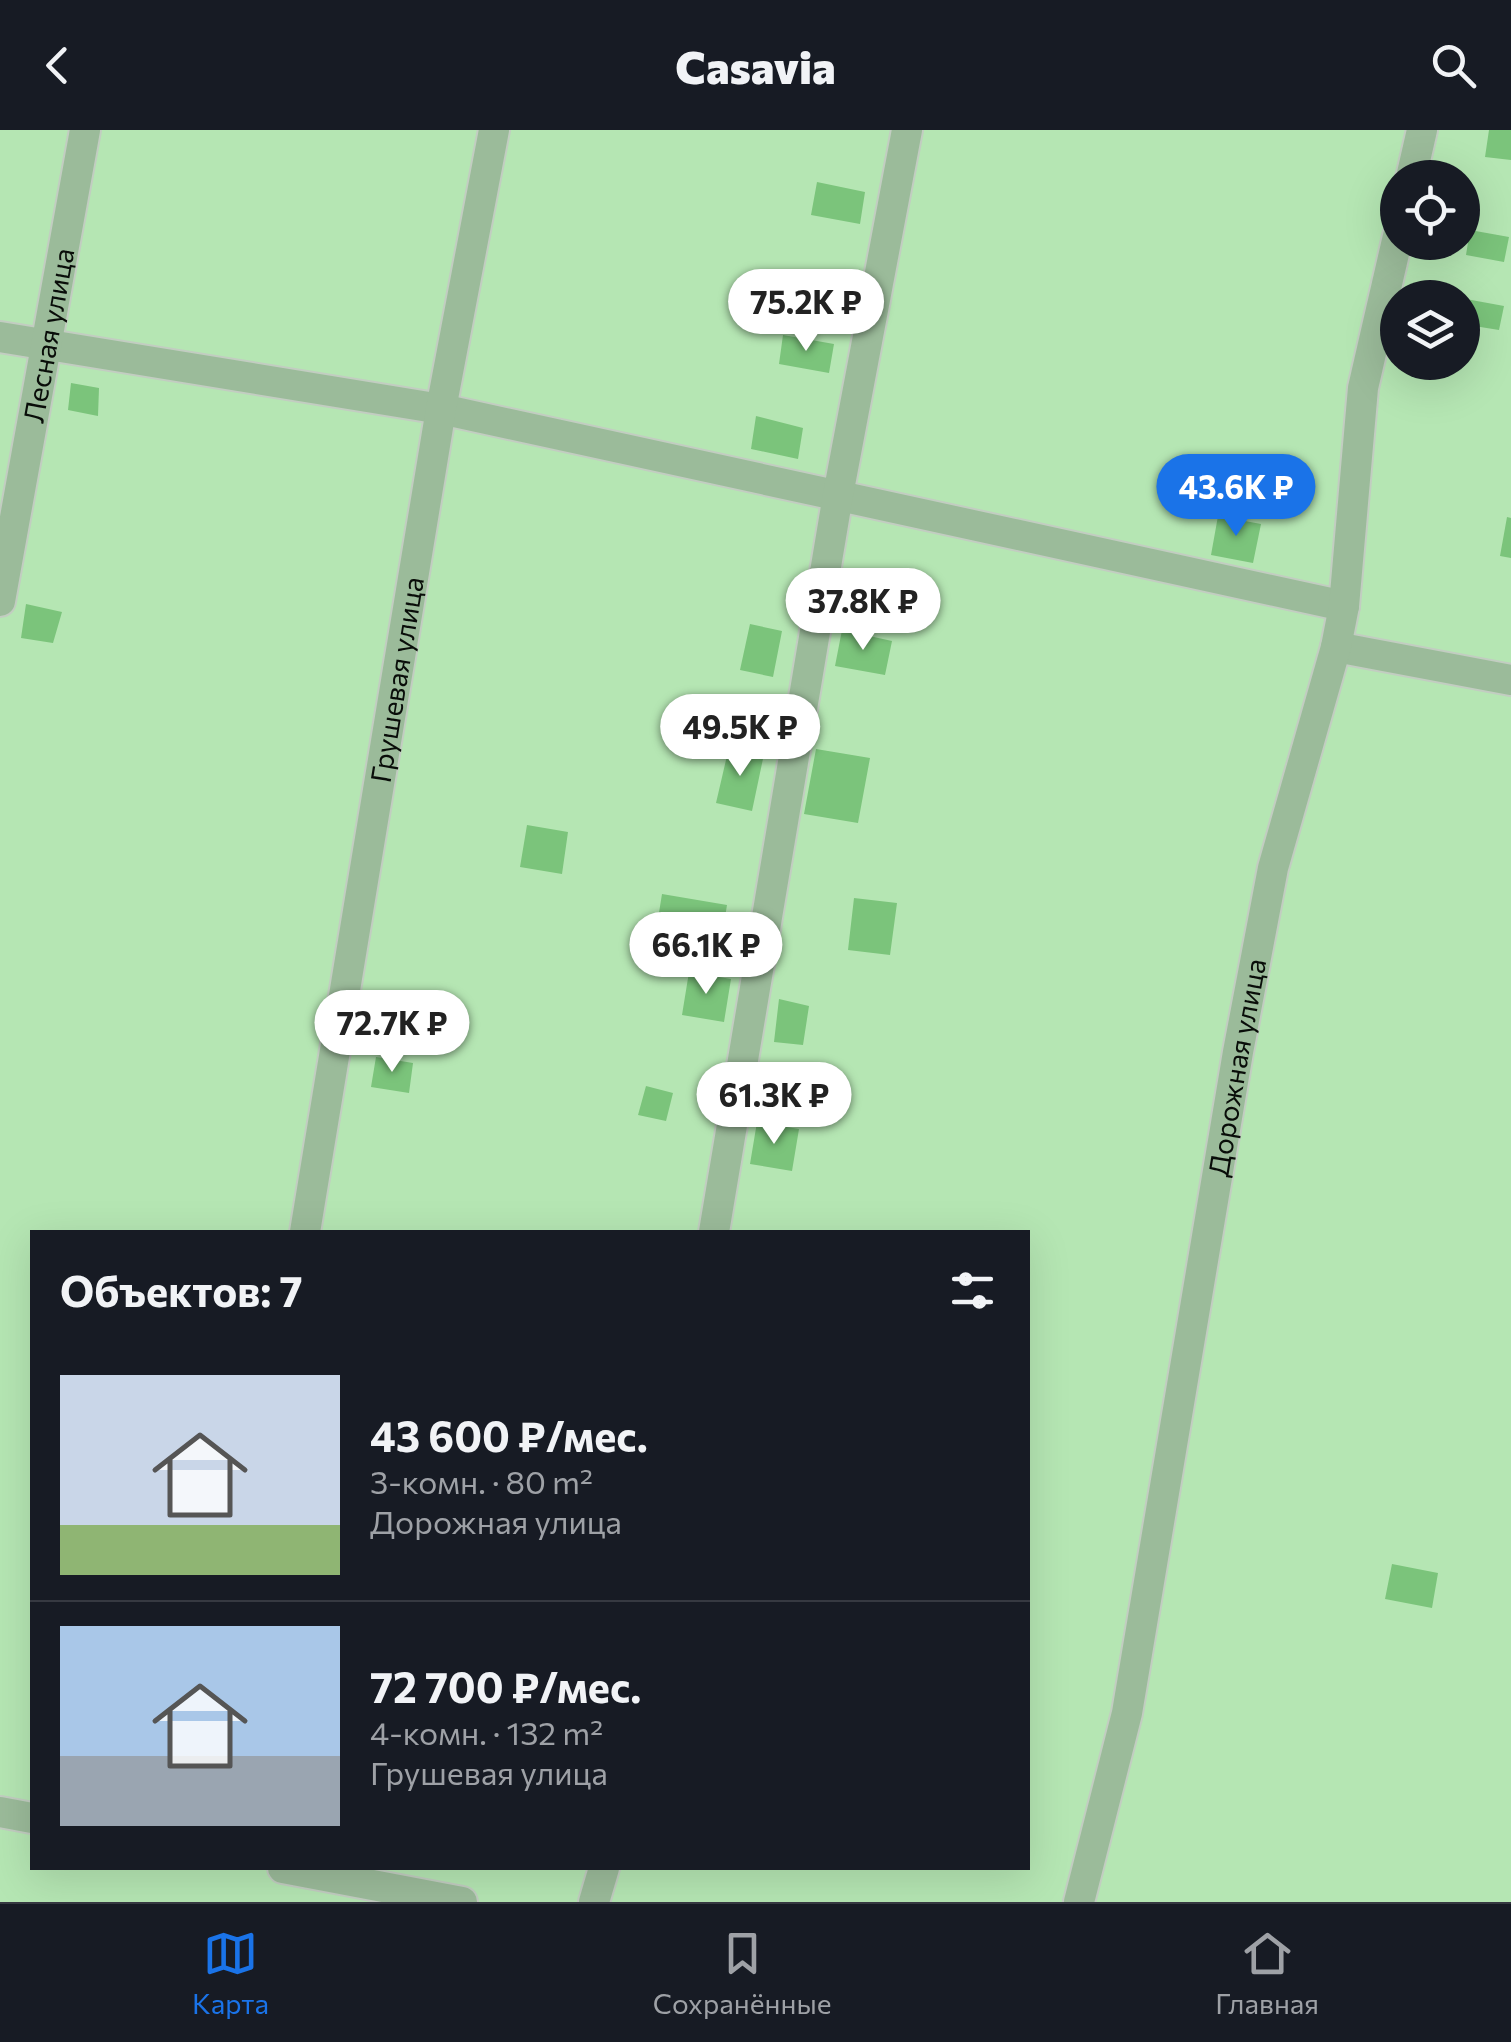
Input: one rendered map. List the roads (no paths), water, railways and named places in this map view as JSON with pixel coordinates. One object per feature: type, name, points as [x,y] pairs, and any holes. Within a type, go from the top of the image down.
[{"type":"street","name":"Лесная улица","points":[[0,601],[86,130]]},
{"type":"street","name":"Грушевая улица","points":[[305,1230],[441,409],[494,130]]},
{"type":"street","points":[[714,1230],[838,496],[907,130]]},
{"type":"street","points":[[1415,160],[1422,130]]},
{"type":"street","name":"Дорожная улица","points":[[1079,1902],[1127,1713],[1238,1052],[1273,868],[1336,647],[1344,606],[1363,388],[1392,260]]},
{"type":"street","points":[[0,337],[441,409],[1344,606]]},
{"type":"street","points":[[1336,647],[1511,680]]},
{"type":"street","points":[[0,1812],[30,1818]]},
{"type":"street","points":[[293,1870],[462,1902]]},
{"type":"street","points":[[594,1902],[603,1870]]}]
